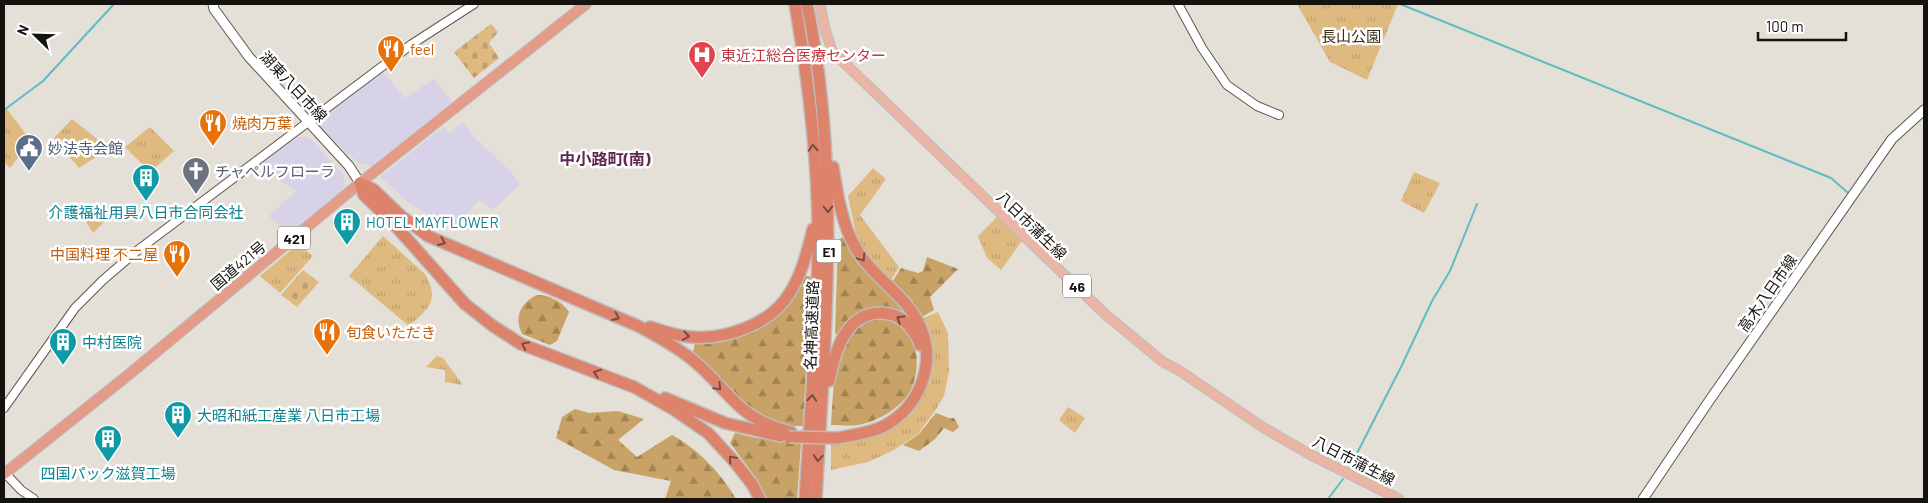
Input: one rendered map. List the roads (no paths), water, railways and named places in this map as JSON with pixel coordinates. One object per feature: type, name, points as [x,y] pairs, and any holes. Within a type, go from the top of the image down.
[{"type":"highway","name":"国道421号","points":[[4,474],[134,370],[360,183],[586,4]]},
{"type":"highway","name":"名神高速道路","points":[[795,4],[808,90],[813,140],[818,248],[814,363],[805,499]]},
{"type":"highway","name":"名神高速道路","points":[[807,4],[812,24],[821,88],[828,190],[829,250],[816,499]]},
{"type":"highway","points":[[360,183],[364,195],[392,223],[465,304],[493,326],[521,344],[676,402],[725,423],[790,435],[863,433],[883,426],[901,415],[914,400],[923,382],[927,360],[925,340],[918,322],[909,308],[867,265],[854,246],[845,221],[838,194],[824,88],[812,24]]},
{"type":"highway","points":[[360,183],[374,190],[401,216],[428,236],[638,326],[665,340],[694,361],[737,406],[753,418],[790,435]]},
{"type":"highway","points":[[638,326],[648,326],[691,337],[729,334],[751,327],[771,313],[788,296],[800,274],[808,250],[816,207]]},
{"type":"highway","points":[[821,411],[836,353],[842,338],[853,324],[866,316],[878,312],[890,313],[902,318],[911,328],[919,342],[922,361],[918,380],[910,397],[897,411],[881,422],[838,435]]},
{"type":"highway","points":[[634,387],[673,409],[708,433],[748,478],[760,499]]},
{"type":"main road","name":"湖東八日市線","points":[[213,4],[249,56],[349,166],[360,183]]},
{"type":"main road","name":"八日市蒲生線","points":[[820,4],[832,50],[1105,314],[1147,350],[1264,428],[1399,499]]},
{"type":"main road","name":"高木八日市線","points":[[1643,499],[1892,139],[1924,110]]},
{"type":"street","points":[[4,408],[75,308],[103,280],[138,250],[412,44],[474,4]]},
{"type":"street","points":[[1178,4],[1202,48],[1227,86],[1256,106],[1279,115]]},
{"type":"street","points":[[4,474],[34,499]]},
{"type":"waterway","points":[[4,110],[43,81],[114,4]]},
{"type":"waterway","points":[[1400,4],[1831,178],[1847,192]]},
{"type":"waterway","points":[[1349,469],[1432,301],[1450,271],[1477,204]]},
{"type":"waterway","points":[[1328,499],[1343,479]]},
{"type":"place","name":"feel","points":[[391,73]]},
{"type":"place","name":"東近江総合医療センター","points":[[702,79]]},
{"type":"place","name":"焼肉万葉","points":[[213,147]]},
{"type":"place","name":"妙法寺会館","points":[[29,172]]},
{"type":"place","name":"チャペルフローラ","points":[[196,195]]},
{"type":"place","name":"介護福祉用具八日市合同会社","points":[[146,202]]},
{"type":"place","name":"HOTEL MAYFLOWER","points":[[347,246]]},
{"type":"place","name":"中国料理 不二屋","points":[[177,278]]},
{"type":"place","name":"旬食いただき","points":[[327,356]]},
{"type":"place","name":"中村医院","points":[[63,366]]},
{"type":"place","name":"大昭和紙工産業 八日市工場","points":[[178,439]]},
{"type":"place","name":"四国パック滋賀工場","points":[[108,463]]},
{"type":"district","name":"中小路町(南)","points":[[605,158]]},
{"type":"park label","name":"長山公園","points":[[1351,36]]}]
